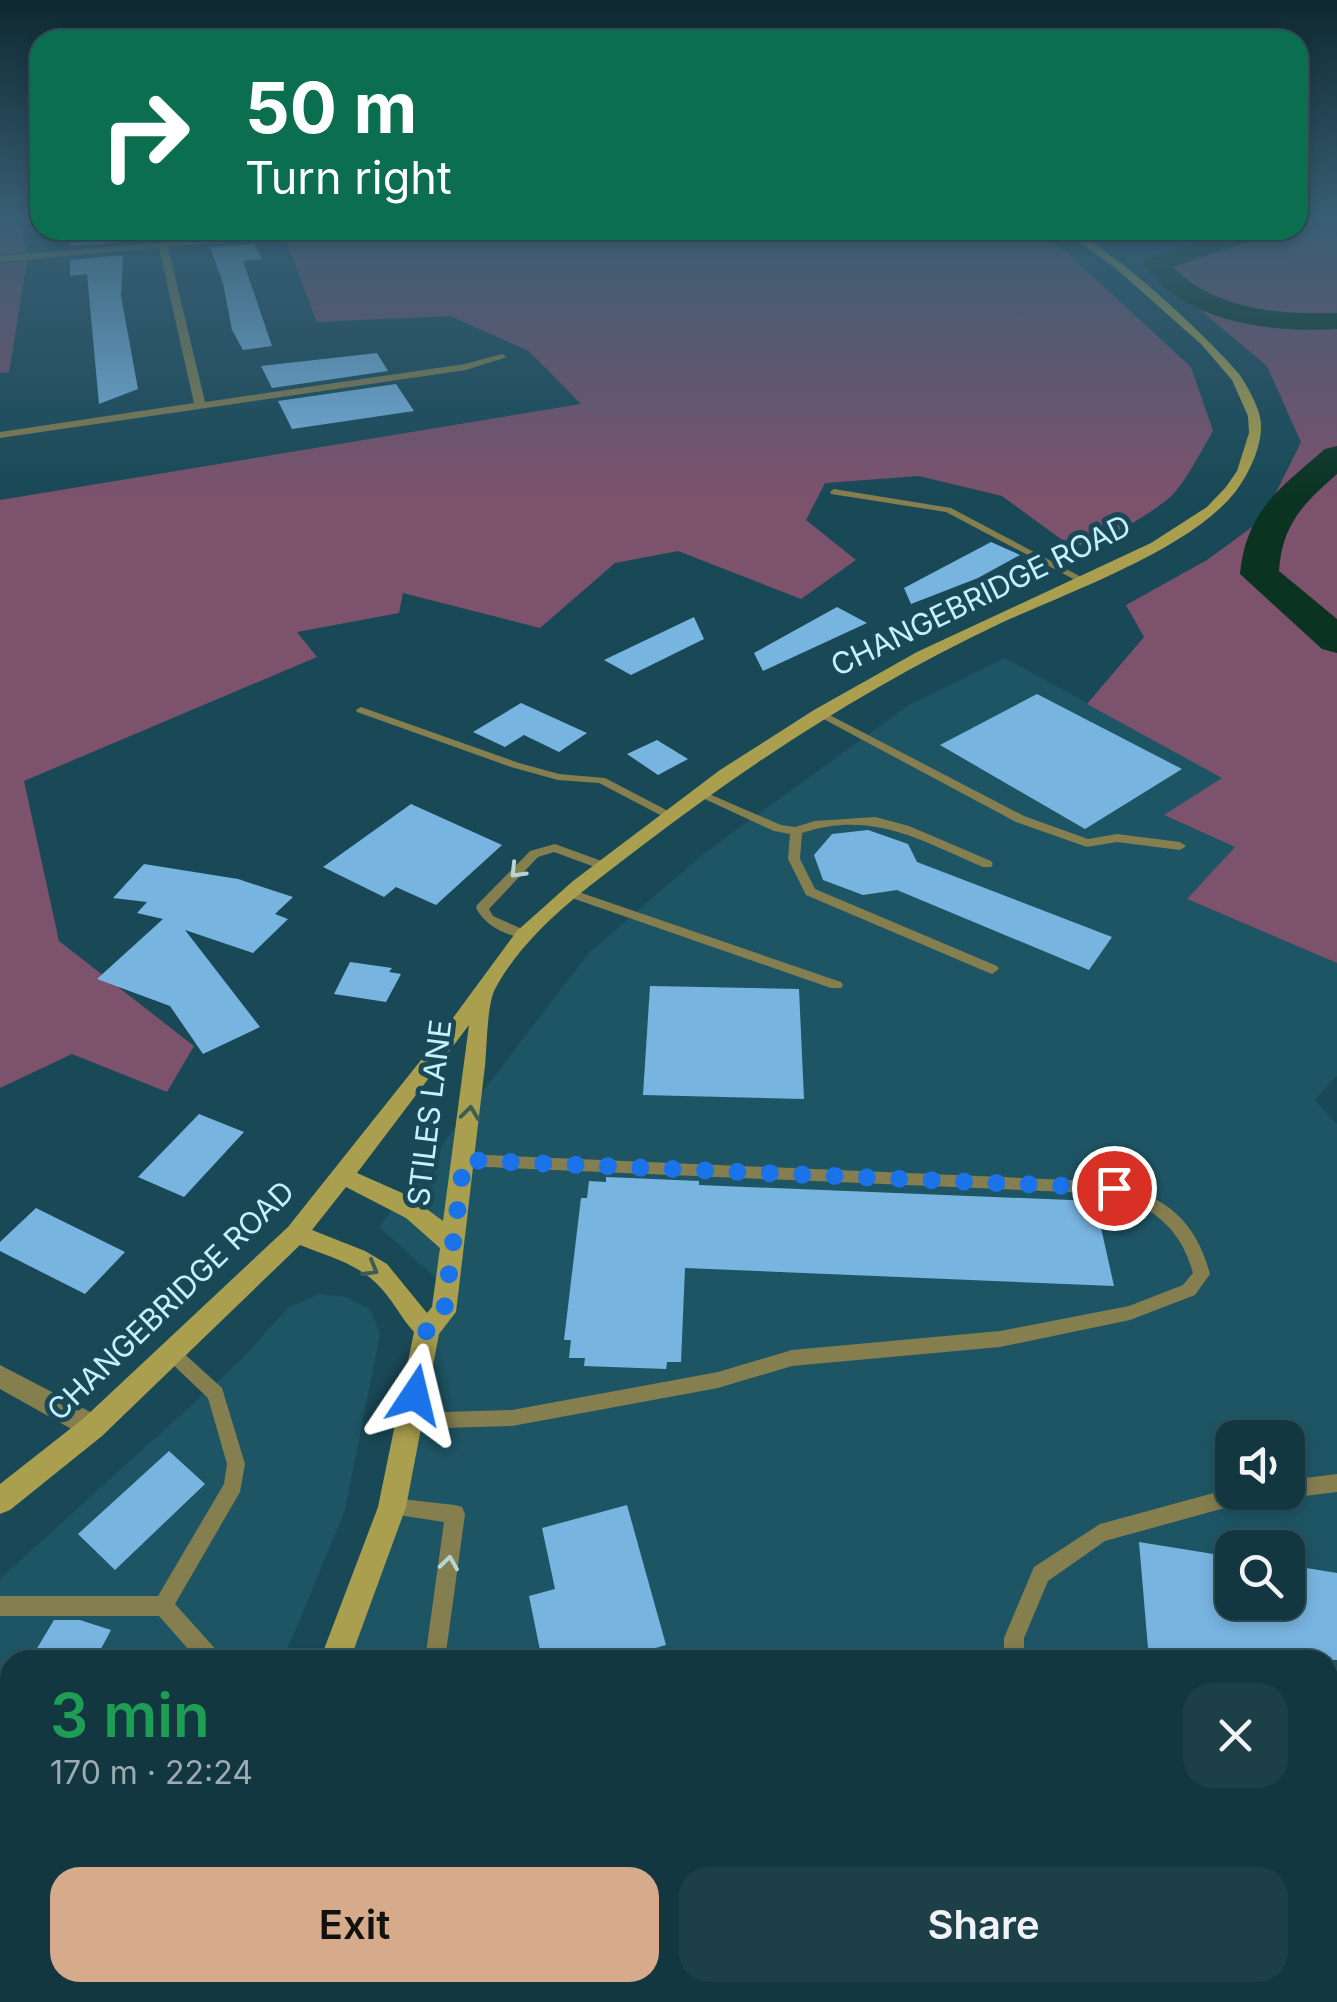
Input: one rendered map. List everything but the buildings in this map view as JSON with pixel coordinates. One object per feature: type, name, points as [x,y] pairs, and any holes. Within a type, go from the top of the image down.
[{"type":"main road","name":"CHANGEBRIDGE ROAD","points":[[0,1501],[92,1427],[173,1354],[296,1234],[524,935],[570,893],[700,793],[820,713],[922,655],[1156,546],[1211,510],[1243,471],[1255,433],[1247,396],[1221,358],[1167,309]]},
{"type":"main road","name":"STILES LANE","points":[[339,1650],[392,1507],[427,1328],[444,1312],[483,991]]},
{"type":"main road","name":"STILES LANE","points":[[341,1176],[410,1206],[426,1216],[451,1244]]},
{"type":"main road","points":[[296,1234],[338,1250],[386,1276],[410,1314],[427,1328]]},
{"type":"street","points":[[178,309],[200,406]]},
{"type":"street","points":[[0,434],[466,367],[502,357]]},
{"type":"street","points":[[0,1376],[92,1427]]},
{"type":"lane","points":[[834,492],[948,510],[1082,580]]},
{"type":"lane","points":[[361,710],[514,765],[558,777],[601,780],[670,815]]},
{"type":"lane","points":[[820,713],[1020,819],[1087,843],[1117,838],[1180,846]]},
{"type":"lane","points":[[700,793],[778,828],[796,831],[815,825],[875,821],[905,829],[987,864]]},
{"type":"lane","points":[[796,831],[794,859],[810,892],[992,970]]},
{"type":"lane","points":[[524,935],[488,919],[482,908],[534,854],[554,848],[603,866]]},
{"type":"lane","points":[[570,893],[836,985]]},
{"type":"lane","points":[[410,1421],[512,1418],[718,1380],[792,1358],[1000,1339],[1130,1313],[1189,1290],[1202,1274],[1197,1249],[1181,1223],[1144,1196],[1114,1188],[464,1160]]},
{"type":"lane","points":[[163,1606],[233,1486],[236,1464],[216,1394],[173,1354]]},
{"type":"lane","points":[[1305,1487],[1337,1484]]},
{"type":"lane","points":[[1014,1650],[1014,1638],[1041,1574],[1100,1533],[1215,1502]]},
{"type":"lane","points":[[392,1507],[455,1514],[436,1650]]},
{"type":"lane","points":[[0,1606],[163,1606],[203,1650]]},
{"type":"shaded area","points":[[0,309],[19,309],[9,372],[0,373]]},
{"type":"shaded area","points":[[312,309],[1128,309],[1191,367],[1213,431],[1186,478],[1167,500],[1125,527],[1079,545],[1069,545],[1002,496],[919,476],[825,483],[806,520],[856,560],[801,599],[678,551],[615,563],[540,628],[403,593],[399,613],[297,632],[317,657],[24,781],[59,941],[194,1046],[167,1092],[72,1054],[0,1088],[0,500],[581,404],[529,351],[450,316],[317,322]]},
{"type":"shaded area","points":[[1199,309],[1337,309],[1337,963],[1187,899],[1235,847],[1164,815],[1222,778],[1087,704],[1144,637],[1126,605],[1207,560],[1263,519],[1301,442],[1267,366]]},
{"type":"shaded area","points":[[1005,658],[1223,778],[1165,816],[1235,847],[1187,899],[1337,963],[1337,1076],[1315,1100],[1337,1124],[1337,1650],[337,1650],[396,1471],[437,1279],[379,1227],[588,954],[702,855],[909,705]]},
{"type":"shaded area","points":[[319,1294],[346,1297],[371,1310],[380,1335],[345,1510],[287,1650],[0,1650],[0,1579],[238,1363],[288,1308]]},
{"type":"waterway","points":[[1227,309],[1279,320],[1337,321]]},
{"type":"waterway","points":[[1337,456],[1293,494],[1273,519],[1265,534],[1259,574],[1337,640]]},
{"type":"route","points":[[415,1395],[427,1328],[444,1312],[464,1160],[725,1168],[1114,1188]]}]
